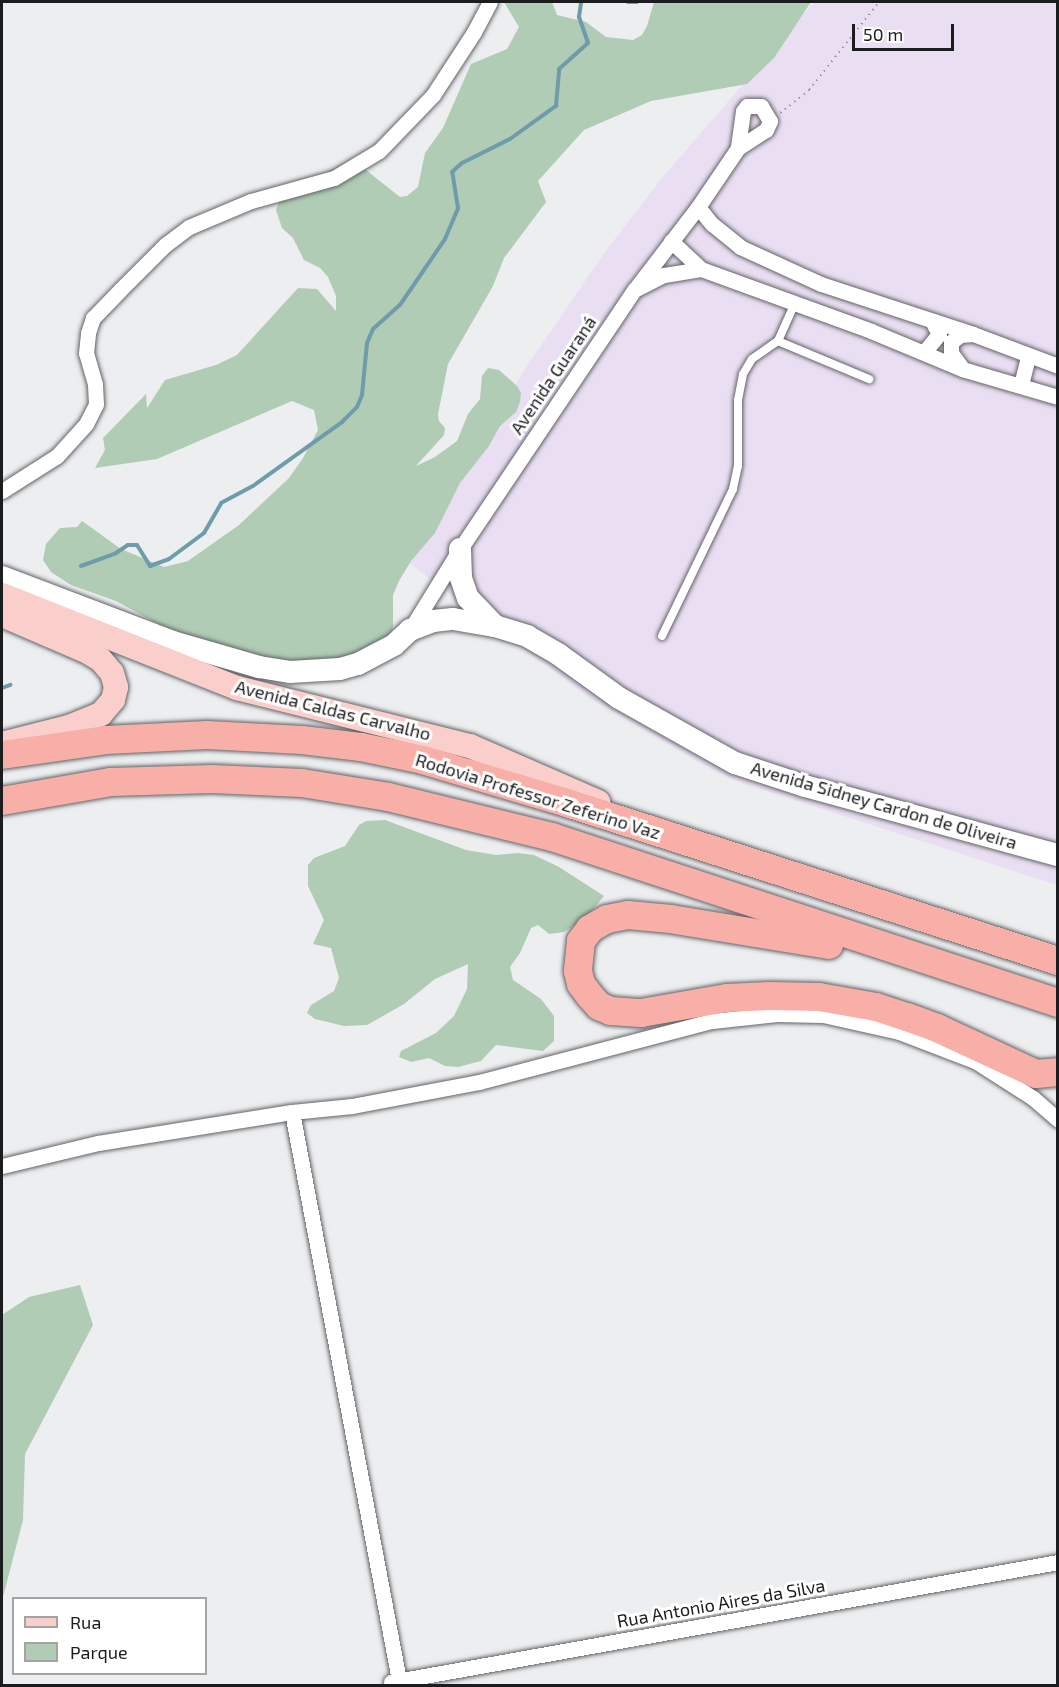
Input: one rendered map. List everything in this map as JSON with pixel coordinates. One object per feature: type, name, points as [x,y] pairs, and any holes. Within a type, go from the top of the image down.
[{"type":"highway","name":"Rodovia Professor Zeferino Vaz","points":[[2,755],[106,740],[207,735],[302,740],[423,760],[661,832],[1058,961]]},
{"type":"highway","name":"Rodovia Professor Zeferino Vaz","points":[[2,801],[111,782],[212,779],[302,783],[388,797],[552,837],[905,955],[1058,1003]]},
{"type":"highway","points":[[905,955],[861,954],[809,940],[628,915],[608,919],[590,929],[581,940],[578,971],[581,984],[590,996],[599,1006],[611,1011],[641,1013],[728,998],[819,997],[876,1007],[907,1017],[976,1045],[1036,1074],[1058,1072]]},
{"type":"main road","name":"Avenida Caldas Carvalho","points":[[2,595],[237,688],[470,746],[661,832]]},
{"type":"main road","points":[[2,615],[86,651],[101,660],[112,673],[116,687],[113,700],[101,714],[69,727],[2,744]]},
{"type":"street","points":[[2,491],[57,456],[86,424],[96,404],[95,384],[86,353],[88,333],[93,318],[120,290],[165,245],[189,227],[251,201],[334,178],[379,151],[432,95],[474,32],[490,2]]},
{"type":"street","name":"Avenida Guaraná","points":[[410,630],[460,549],[635,289],[698,207],[738,148],[766,130],[770,121],[761,106],[747,106],[740,119],[738,148]]},
{"type":"street","points":[[698,207],[712,224],[740,247],[821,284],[973,334],[1058,366]]},
{"type":"street","points":[[671,241],[701,269],[924,352],[962,369],[1058,397]]},
{"type":"street","points":[[635,289],[664,275],[701,269]]},
{"type":"street","points":[[795,303],[808,290],[821,284]]},
{"type":"street","points":[[924,352],[939,334],[932,321]]},
{"type":"street","points":[[962,369],[951,353],[951,342],[960,336],[973,334]]},
{"type":"street","points":[[1021,386],[1028,356]]},
{"type":"street","name":"Avenida Sidney Cardon de Oliveira","points":[[460,549],[461,578],[468,598],[495,626]]},
{"type":"street","name":"Avenida Caldas Carvalho","points":[[2,578],[172,642],[259,667],[290,672],[340,669],[358,664],[394,645],[410,630]]},
{"type":"street","name":"Avenida Sidney Cardon de Oliveira","points":[[410,630],[433,621],[453,619],[495,626],[526,636],[558,654],[619,698],[735,763],[805,786],[1058,855]]},
{"type":"street","points":[[2,1166],[98,1143],[292,1112],[352,1106],[479,1082],[712,1021],[777,1014],[823,1015],[899,1032],[975,1061],[1033,1098],[1058,1120]]},
{"type":"street","points":[[292,1112],[396,1683]]},
{"type":"street","name":"Rua Antonio Aires da Silva","points":[[396,1683],[1058,1562]]},
{"type":"lane","points":[[662,636],[733,489],[738,466],[738,400],[743,374],[752,358],[778,341],[795,303]]},
{"type":"lane","points":[[778,341],[869,379]]},
{"type":"path","points":[[770,121],[809,90],[879,2]]},
{"type":"shaded area","points":[[814,2],[1057,2],[1057,885],[742,783],[715,771],[593,700],[409,563],[525,369],[605,252],[662,178]]},
{"type":"green space","points":[[504,2],[552,2],[557,15],[586,22],[606,37],[633,40],[642,35],[647,26],[654,2],[811,2],[774,58],[747,84],[651,101],[584,130],[538,181],[546,202],[504,258],[493,286],[448,364],[438,414],[439,421],[445,428],[444,435],[416,466],[435,457],[457,441],[468,414],[480,399],[482,376],[488,368],[499,370],[517,386],[521,393],[520,402],[516,412],[500,426],[489,446],[460,483],[435,533],[411,561],[399,581],[393,595],[393,627],[388,640],[365,652],[306,667],[198,646],[116,601],[71,585],[51,572],[43,560],[46,544],[60,528],[77,527],[82,521],[121,549],[164,567],[188,561],[239,525],[289,478],[318,430],[314,410],[292,401],[157,459],[95,468],[105,450],[103,438],[146,394],[147,408],[165,380],[216,365],[237,355],[298,288],[317,289],[336,311],[336,296],[328,277],[320,268],[304,260],[293,238],[282,228],[276,210],[281,196],[352,159],[400,197],[407,196],[418,187],[425,153],[443,128],[471,64],[507,49],[519,27]]},
{"type":"green space","points":[[385,820],[466,850],[496,855],[518,853],[534,855],[559,867],[604,896],[587,917],[564,932],[549,934],[538,925],[531,928],[520,953],[510,967],[513,980],[541,999],[554,1016],[554,1041],[543,1051],[496,1045],[481,1061],[458,1067],[445,1066],[429,1058],[411,1062],[399,1057],[401,1051],[436,1033],[454,1016],[467,989],[468,964],[435,979],[404,1004],[367,1025],[344,1026],[315,1019],[307,1013],[311,1005],[334,991],[339,978],[331,948],[313,944],[324,920],[308,886],[308,865],[314,858],[345,846],[359,825],[366,821]]},
{"type":"green space","points":[[80,1285],[93,1325],[25,1454],[23,1520],[2,1601],[2,1315],[29,1297]]},
{"type":"waterway","points":[[81,566],[116,553],[128,545],[137,545],[150,566],[169,559],[204,533],[221,503],[253,486],[342,422],[357,407],[362,395],[367,343],[373,329],[400,305],[445,239],[458,208],[452,172],[462,163],[510,139],[556,106],[559,69],[588,43],[579,17],[581,2]]},
{"type":"waterway","points":[[628,2],[637,2]]},
{"type":"waterway","points":[[2,688],[10,685]]}]
